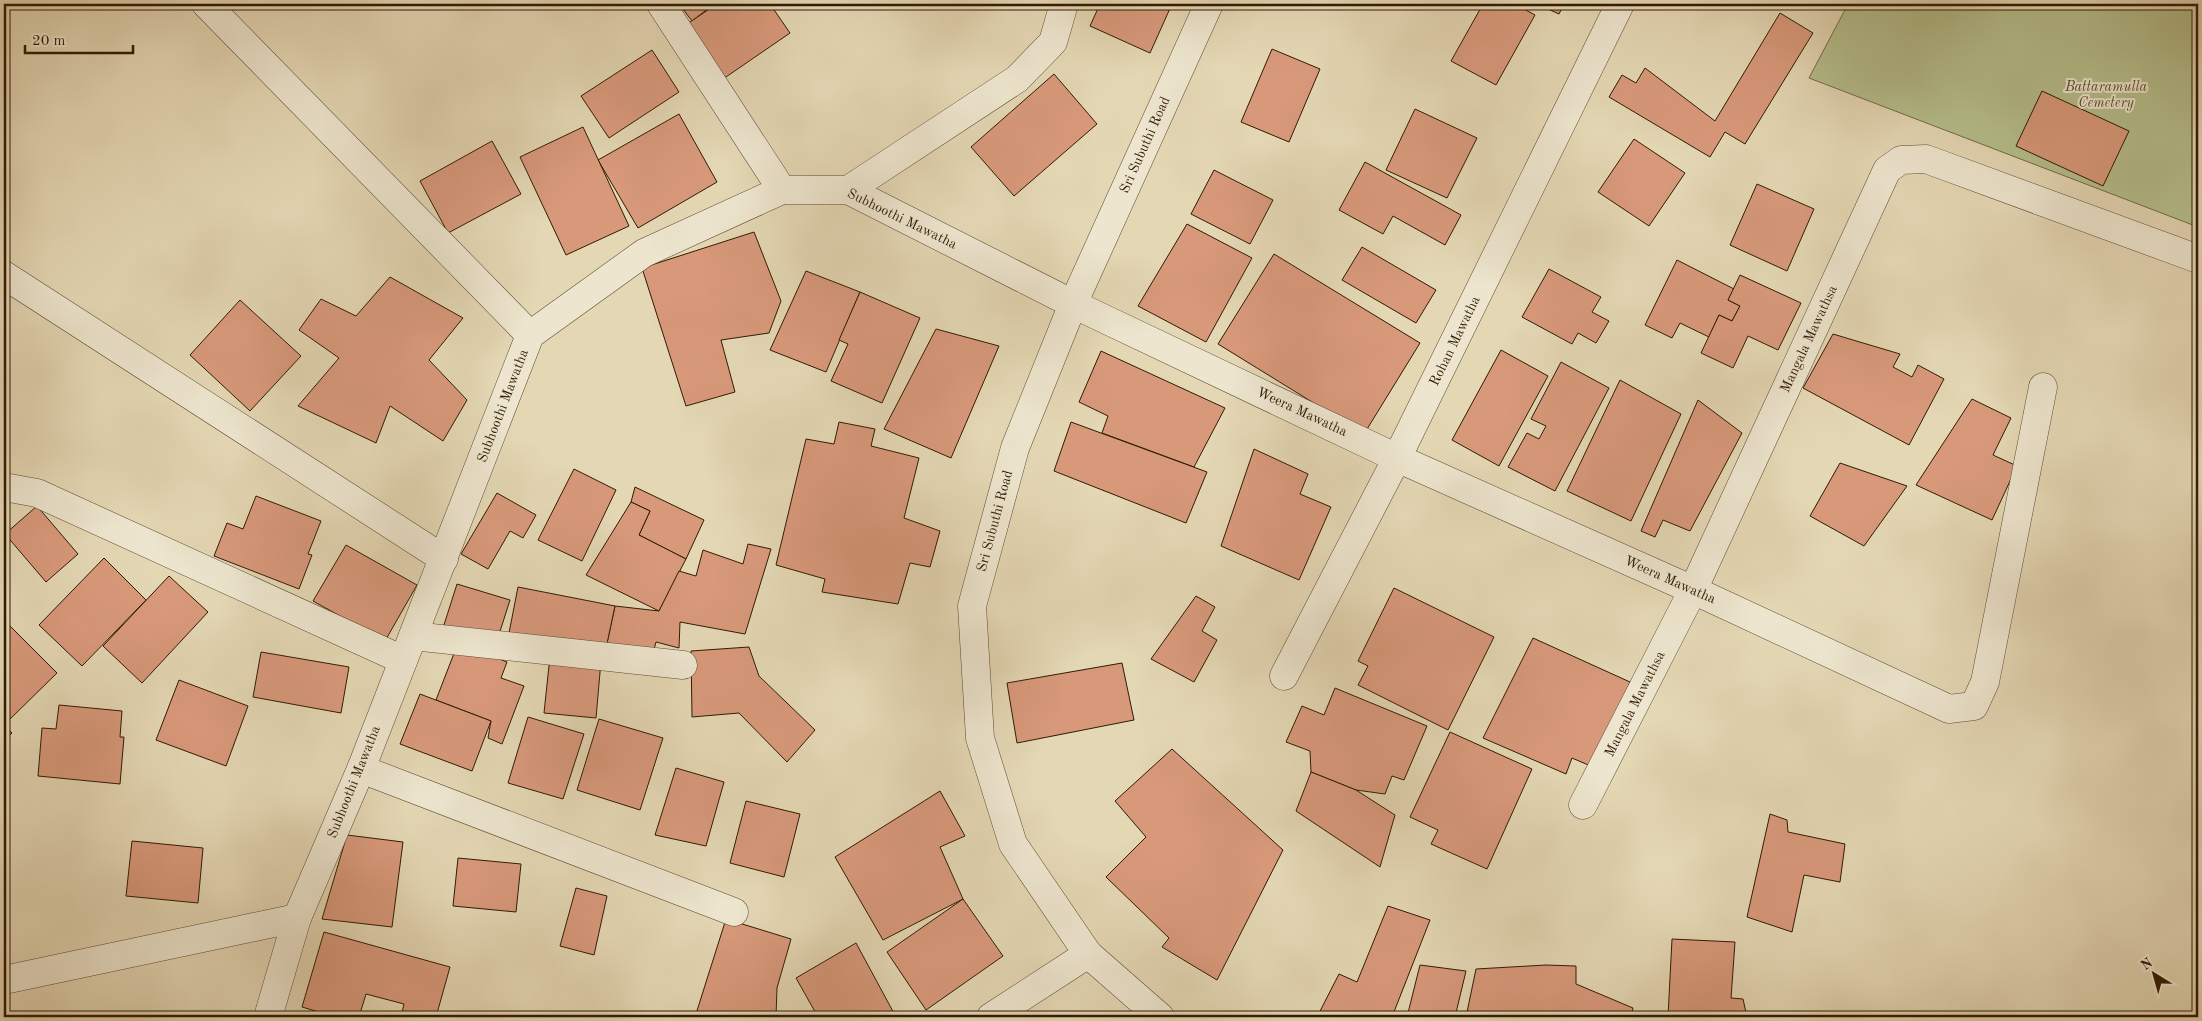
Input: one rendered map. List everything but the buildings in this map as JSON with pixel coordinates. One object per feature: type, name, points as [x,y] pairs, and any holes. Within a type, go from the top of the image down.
[{"type":"street","points":[[206,4],[530,336]]},
{"type":"street","points":[[661,4],[782,190]]},
{"type":"street","points":[[848,190],[1018,79],[1053,42],[1064,4]]},
{"type":"street","name":"Sri Subuthi Road","points":[[1160,1017],[1088,954],[1013,844],[980,738],[972,606],[1015,448],[1073,304],[1209,4]]},
{"type":"street","name":"Rohan Mawatha","points":[[1284,676],[1398,458],[1620,4]]},
{"type":"street","name":"Mangala Mawathsa","points":[[1583,805],[1693,590],[1886,170],[1901,160],[1926,159],[2198,258]]},
{"type":"street","name":"Subhoothi Mawatha","points":[[268,1017],[297,918],[361,769],[530,336],[644,253],[782,190],[848,190],[1073,304]]},
{"type":"street","points":[[4,275],[444,559]]},
{"type":"street","name":"Weera Mawatha","points":[[1073,304],[1398,458],[1693,590],[1949,709],[1974,706],[1985,682],[2043,387]]},
{"type":"street","points":[[4,487],[37,493],[408,648],[683,665]]},
{"type":"street","points":[[361,769],[734,912]]},
{"type":"street","points":[[4,980],[297,918]]},
{"type":"street","points":[[991,1017],[1088,954]]},
{"type":"green space","name":"Battaramulla Cemetery","points":[[1848,4],[2198,4],[2198,227],[1809,78]]}]
